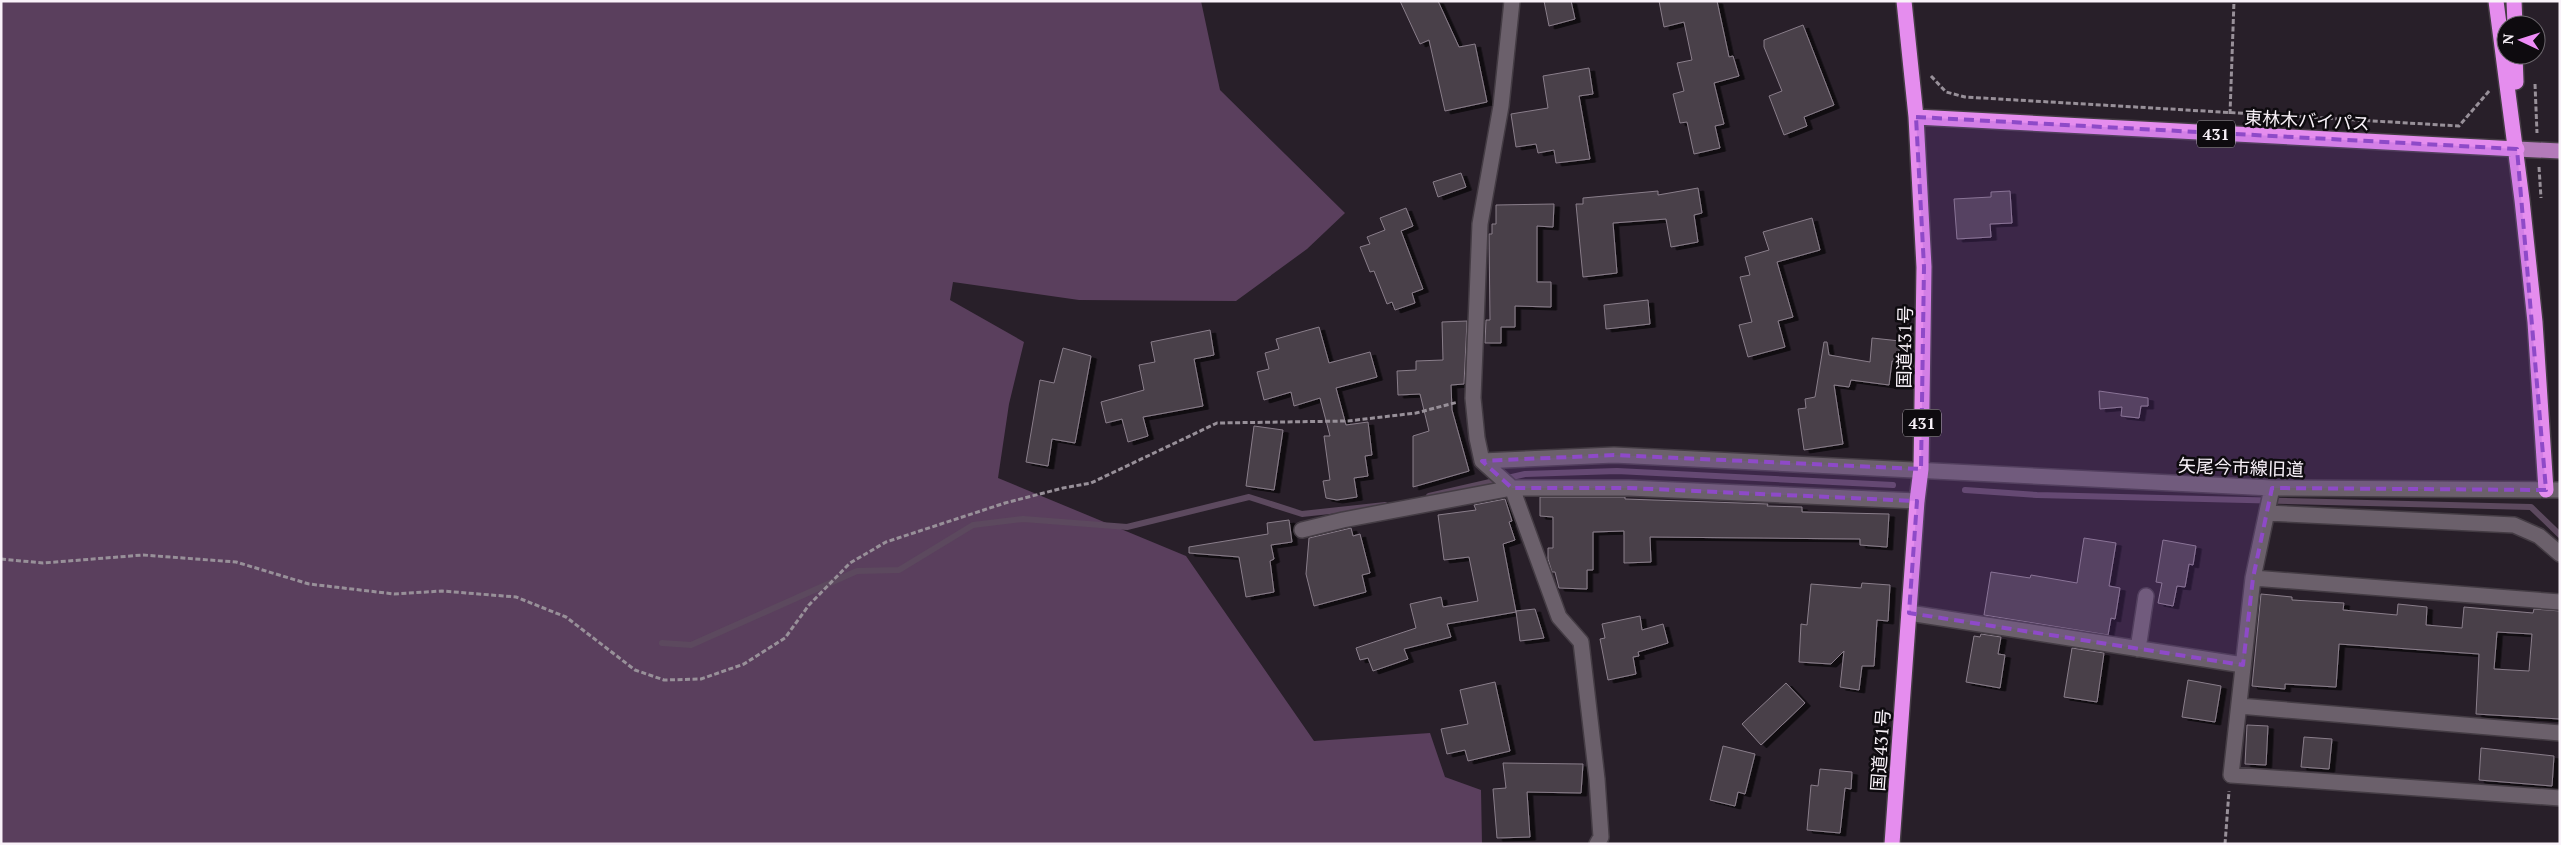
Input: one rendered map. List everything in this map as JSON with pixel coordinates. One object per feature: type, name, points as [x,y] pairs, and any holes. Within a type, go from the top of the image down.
[{"type":"highway","name":"国道431号","points":[[1892,844],[1917,501],[1921,469],[1924,267],[1916,117],[1904,1]]},
{"type":"highway","points":[[2496,1],[2517,149],[2553,490]]},
{"type":"highway","points":[[2514,1],[2515,15]]},
{"type":"highway","points":[[2515,65],[2517,149]]},
{"type":"highway","name":"東林木バイパス","points":[[1916,117],[2517,149]]},
{"type":"main road","points":[[2517,149],[2560,151]]},
{"type":"street","points":[[1512,1],[1501,106],[1480,224],[1474,398],[1477,438],[1482,461],[1512,488],[1559,616],[1581,642],[1597,779],[1601,837],[1597,844]]},
{"type":"street","name":"矢尾今市線旧道","points":[[1482,461],[1614,455],[2272,488],[2553,490]]},
{"type":"street","points":[[1302,530],[1343,520],[1512,488],[1629,488],[1917,501]]},
{"type":"street","points":[[2272,488],[2253,578],[2231,775],[2560,798]]},
{"type":"street","points":[[2267,513],[2514,525],[2539,536],[2560,554]]},
{"type":"street","points":[[2253,578],[2560,602]]},
{"type":"street","points":[[2138,649],[2146,596]]},
{"type":"street","points":[[1909,613],[2243,665]]},
{"type":"street","points":[[2238,706],[2560,732]]},
{"type":"path","points":[[2228,135],[2234,1]]},
{"type":"path","points":[[1930,70],[1932,78],[1946,92],[1964,97],[2459,126],[2490,90],[2490,80]]},
{"type":"path","points":[[1,559],[43,564],[143,555],[236,562],[309,584],[394,594],[442,591],[516,596],[566,617],[635,670],[664,680],[701,678],[744,664],[784,638],[809,605],[850,562],[886,542],[1005,503],[1091,483],[1217,423],[1348,421],[1416,413],[1474,398]]},
{"type":"path","points":[[2225,844],[2231,775]]},
{"type":"highlighted area","points":[[1916,117],[2517,149],[2546,490],[2272,488],[2253,578],[2243,665],[1909,613],[1917,501],[1629,488],[1512,488],[1482,461],[1614,455],[1921,469],[1924,267]]},
{"type":"shaded area","points":[[1,1],[1201,1],[1220,90],[1345,213],[1307,249],[1236,301],[1079,300],[953,282],[950,300],[1024,342],[1009,404],[998,478],[1186,556],[1314,741],[1430,733],[1445,777],[1481,790],[1482,844],[1,844]]},
{"type":"building","points":[[1400,1],[1438,1],[1459,47],[1475,44],[1487,102],[1445,111],[1429,40],[1420,44]]},
{"type":"building","points":[[1544,1],[1571,1],[1575,19],[1549,26]]},
{"type":"building","points":[[1659,1],[1717,1],[1729,57],[1733,56],[1739,76],[1714,83],[1724,124],[1715,126],[1720,148],[1694,154],[1687,122],[1680,123],[1673,94],[1684,91],[1677,63],[1692,60],[1684,22],[1664,27]]},
{"type":"building","points":[[1803,25],[1834,105],[1804,117],[1807,126],[1784,135],[1769,96],[1782,91],[1764,47],[1764,40]]},
{"type":"building","points":[[1589,68],[1593,94],[1579,96],[1590,159],[1556,163],[1554,150],[1538,153],[1536,144],[1516,147],[1511,114],[1548,108],[1543,76]]},
{"type":"building","points":[[1461,173],[1466,187],[1438,197],[1433,182]]},
{"type":"building","points":[[1698,188],[1702,213],[1694,215],[1698,242],[1671,247],[1666,219],[1613,223],[1617,273],[1583,277],[1576,204],[1583,204],[1583,198],[1658,191],[1658,195]]},
{"type":"building","points":[[2010,191],[2012,223],[1990,224],[1991,237],[1957,239],[1954,199],[1991,197],[1991,192]]},
{"type":"building","points":[[1554,204],[1553,227],[1537,226],[1537,282],[1551,282],[1551,307],[1515,306],[1515,327],[1501,327],[1501,343],[1485,343],[1486,320],[1490,320],[1489,234],[1492,234],[1492,224],[1496,224],[1496,205]]},
{"type":"building","points":[[1406,208],[1413,226],[1401,231],[1423,289],[1412,293],[1415,303],[1395,310],[1392,302],[1387,304],[1374,271],[1370,272],[1360,247],[1370,244],[1367,237],[1385,230],[1380,218]]},
{"type":"building","points":[[1812,218],[1820,250],[1777,262],[1793,317],[1778,321],[1785,347],[1748,357],[1739,325],[1752,322],[1740,277],[1750,275],[1745,257],[1769,250],[1763,232]]},
{"type":"building","points":[[1648,300],[1650,324],[1606,329],[1604,305]]},
{"type":"building","points":[[1467,321],[1464,384],[1451,385],[1452,410],[1469,471],[1413,487],[1413,436],[1429,431],[1420,394],[1398,395],[1397,371],[1416,370],[1416,361],[1443,360],[1442,322]]},
{"type":"building","points":[[1319,327],[1329,363],[1370,352],[1377,377],[1336,388],[1346,425],[1368,422],[1372,455],[1365,456],[1368,476],[1354,478],[1357,497],[1337,500],[1326,498],[1323,481],[1330,480],[1324,436],[1330,436],[1320,398],[1294,406],[1291,392],[1264,400],[1257,372],[1269,369],[1265,353],[1279,349],[1276,339]]},
{"type":"building","points":[[1210,330],[1214,355],[1194,359],[1203,406],[1143,417],[1148,436],[1128,442],[1122,419],[1106,423],[1101,402],[1144,390],[1139,365],[1155,362],[1151,342]]},
{"type":"building","points":[[1872,338],[1900,341],[1898,362],[1892,361],[1889,385],[1851,380],[1849,387],[1834,385],[1843,444],[1804,450],[1798,409],[1806,408],[1805,399],[1815,397],[1824,342],[1827,342],[1829,355],[1870,362]]},
{"type":"building","points":[[1063,348],[1091,356],[1075,443],[1052,439],[1048,466],[1026,462],[1040,380],[1054,383]]},
{"type":"building","points":[[2099,391],[2148,398],[2148,406],[2141,406],[2139,418],[2121,416],[2122,407],[2100,409]]},
{"type":"building","points":[[1254,426],[1283,430],[1274,490],[1246,486]]},
{"type":"building","points":[[1540,497],[1625,497],[1625,499],[1768,504],[1767,506],[1802,507],[1802,512],[1889,514],[1887,547],[1860,545],[1860,539],[1650,537],[1651,562],[1624,563],[1624,531],[1593,532],[1593,570],[1587,570],[1587,589],[1559,588],[1555,572],[1552,572],[1548,559],[1548,548],[1553,548],[1553,517],[1540,516]]},
{"type":"building","points":[[1505,499],[1512,521],[1509,522],[1515,540],[1503,544],[1516,612],[1447,624],[1451,637],[1404,649],[1408,659],[1373,671],[1368,658],[1360,660],[1356,648],[1416,628],[1410,604],[1441,597],[1443,607],[1478,601],[1469,557],[1444,560],[1438,515],[1476,510],[1474,505]]},
{"type":"building","points":[[1289,520],[1292,542],[1271,545],[1274,559],[1270,561],[1274,592],[1246,597],[1239,557],[1189,553],[1189,547],[1268,534],[1267,523]]},
{"type":"building","points":[[1351,528],[1353,536],[1360,534],[1370,573],[1362,575],[1366,592],[1314,606],[1306,574],[1309,538]]},
{"type":"building","points":[[2084,538],[2116,543],[2109,586],[2120,588],[2115,619],[2111,618],[2108,635],[1984,615],[1991,572],[2030,578],[2031,575],[2077,583]]},
{"type":"building","points":[[2163,540],[2196,546],[2193,565],[2189,564],[2185,587],[2177,586],[2173,606],[2158,603],[2162,583],[2156,582]]},
{"type":"building","points":[[1862,583],[1890,585],[1888,621],[1877,620],[1874,666],[1862,666],[1859,690],[1840,687],[1844,651],[1831,664],[1799,662],[1801,624],[1807,625],[1811,584],[1861,588]]},
{"type":"building","points":[[2261,594],[2292,597],[2292,600],[2344,603],[2343,610],[2397,615],[2398,604],[2427,607],[2426,625],[2462,628],[2464,607],[2533,613],[2534,609],[2560,611],[2560,719],[2476,714],[2479,654],[2339,644],[2336,687],[2285,684],[2285,689],[2252,686]],"holes":[[[2497,632],[2532,634],[2529,671],[2494,669]]]},
{"type":"building","points":[[1535,609],[1544,638],[1520,641],[1516,611]]},
{"type":"building","points":[[1640,616],[1642,630],[1663,624],[1668,643],[1638,652],[1639,656],[1633,657],[1636,674],[1608,680],[1600,639],[1605,638],[1602,624]]},
{"type":"building","points":[[1981,634],[2001,637],[1998,654],[2005,655],[2000,688],[1966,682],[1974,636],[1980,637]]},
{"type":"building","points":[[2072,648],[2104,653],[2097,702],[2064,697]]},
{"type":"building","points":[[2188,680],[2221,686],[2215,722],[2182,717]]},
{"type":"building","points":[[1495,682],[1510,751],[1468,761],[1465,750],[1447,754],[1441,729],[1468,724],[1460,690]]},
{"type":"building","points":[[1786,683],[1805,703],[1761,745],[1742,724]]},
{"type":"building","points":[[2247,725],[2268,726],[2266,765],[2245,764]]},
{"type":"building","points":[[2304,737],[2332,739],[2329,769],[2301,767]]},
{"type":"building","points":[[1723,746],[1755,754],[1745,794],[1738,792],[1735,806],[1710,800]]},
{"type":"building","points":[[2481,748],[2554,756],[2552,786],[2479,780]]},
{"type":"building","points":[[1503,763],[1583,764],[1581,793],[1527,792],[1530,837],[1497,838],[1493,789],[1506,788]]},
{"type":"building","points":[[1820,769],[1852,772],[1851,789],[1845,788],[1840,833],[1807,830],[1811,785],[1818,786]]},
{"type":"waterway","points":[[1429,496],[1525,474],[1617,471],[1893,485]]},
{"type":"waterway","points":[[1965,490],[2037,495],[2531,507],[2560,535]]},
{"type":"waterway","points":[[662,643],[691,645],[857,571],[899,570],[973,525],[1023,519],[1127,527],[1249,497],[1302,514],[1385,505]]}]
